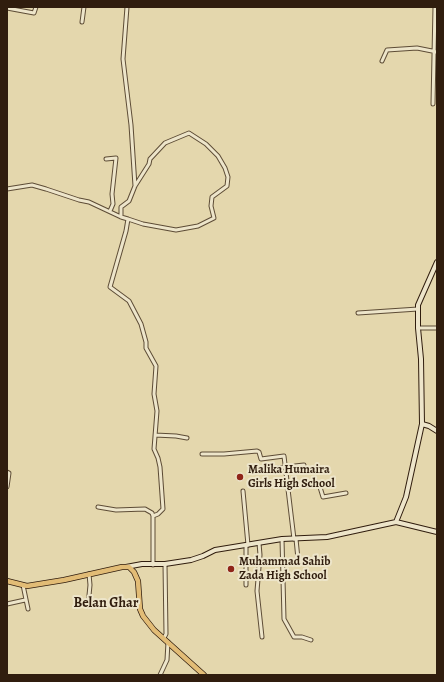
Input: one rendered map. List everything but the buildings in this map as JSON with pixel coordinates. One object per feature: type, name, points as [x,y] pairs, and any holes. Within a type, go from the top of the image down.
[{"type":"main road","points":[[7,581],[27,586],[129,567],[134,572],[138,581],[140,609],[143,616],[154,630],[204,675]]},
{"type":"street","points":[[7,8],[34,13],[36,7]]},
{"type":"street","points":[[82,22],[84,7]]},
{"type":"street","points":[[127,7],[124,59],[132,133],[135,186]]},
{"type":"street","points":[[433,104],[436,51],[435,7]]},
{"type":"street","points":[[382,61],[387,50],[417,48],[436,51]]},
{"type":"street","points":[[7,189],[32,185],[89,202],[120,217],[143,224],[176,230],[198,226],[214,218],[211,206],[212,197],[227,186],[228,177],[226,168],[218,156],[206,144],[189,133],[165,143],[150,159],[149,164],[135,186],[129,201],[121,208],[120,217]]},
{"type":"street","points":[[106,159],[116,158],[112,194],[113,204],[110,211]]},
{"type":"street","points":[[128,219],[110,288],[129,301],[141,324],[146,342],[146,348],[156,366],[154,394],[157,411],[154,449],[160,467],[163,509],[158,514],[153,516]]},
{"type":"street","points":[[396,522],[406,497],[422,424],[418,305],[437,262]]},
{"type":"street","points":[[358,313],[418,309]]},
{"type":"street","points":[[418,328],[437,328]]},
{"type":"street","points":[[422,424],[437,431]]},
{"type":"street","points":[[155,435],[187,438]]},
{"type":"street","points":[[202,454],[257,451],[261,458],[284,456],[298,559]]},
{"type":"street","points":[[276,468],[304,465]]},
{"type":"street","points":[[7,472],[9,473],[7,487]]},
{"type":"street","points":[[288,485],[318,482],[323,497],[346,493]]},
{"type":"street","points":[[243,491],[247,545],[246,585]]},
{"type":"street","points":[[98,507],[116,510],[145,509],[152,512],[153,565]]},
{"type":"street","points":[[126,567],[142,564],[166,564],[191,560],[204,556],[214,550],[282,539],[327,537],[396,522],[437,532]]},
{"type":"street","points":[[282,539],[284,619],[294,638],[302,637],[311,640]]},
{"type":"street","points":[[259,543],[260,555],[257,591],[262,637]]},
{"type":"street","points":[[164,638],[166,634],[166,564]]},
{"type":"street","points":[[88,606],[90,585],[89,574]]},
{"type":"street","points":[[23,585],[28,609]]},
{"type":"street","points":[[7,604],[25,600]]},
{"type":"street","points":[[160,675],[167,660],[168,642]]},
{"type":"place","name":"Malika Humaira Girls High School","points":[[240,477]]},
{"type":"place","name":"Muhammad Sahib Zada High School","points":[[231,569]]},
{"type":"district","name":"Belan Ghar","points":[[106,604]]}]
